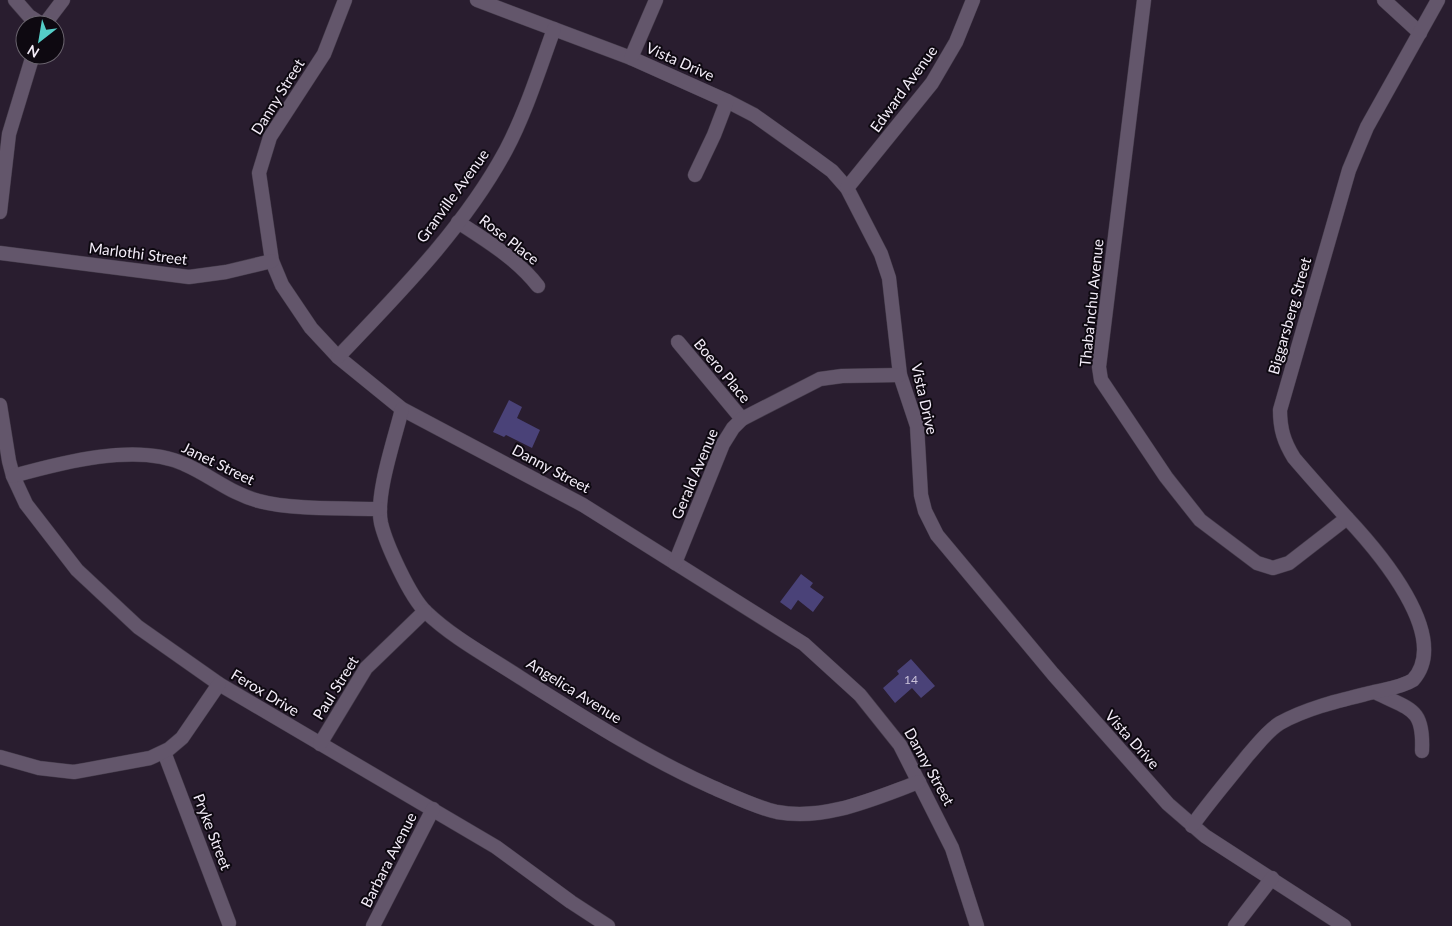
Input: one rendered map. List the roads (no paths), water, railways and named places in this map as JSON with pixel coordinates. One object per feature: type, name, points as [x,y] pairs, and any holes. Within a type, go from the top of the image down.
[{"type":"street","points":[[15,0],[28,15]]},
{"type":"street","points":[[51,15],[62,0]]},
{"type":"street","name":"Danny Street","points":[[345,0],[324,54],[270,137],[263,153],[259,180],[272,261],[295,305],[310,328],[338,357],[402,409],[547,484],[804,644],[835,670],[889,729],[919,782],[952,848],[977,926]]},
{"type":"street","name":"Vista Drive","points":[[477,0],[502,5],[554,29],[631,58],[727,101],[754,115],[832,171],[847,188],[881,254],[889,278],[900,375],[917,426],[921,495],[925,511],[937,535],[1119,750],[1168,804],[1192,826],[1344,926]]},
{"type":"street","points":[[631,58],[656,0]]},
{"type":"street","name":"Edward Avenue","points":[[847,188],[932,83],[956,42],[973,0]]},
{"type":"street","name":"Thaba'nchu Avenue","points":[[1144,0],[1099,367],[1101,380],[1166,477],[1200,520],[1257,563],[1273,568],[1289,563],[1347,518]]},
{"type":"street","points":[[1384,0],[1420,33]]},
{"type":"street","name":"Biggarsberg Street","points":[[1375,692],[1400,686],[1413,680],[1426,668],[1434,652],[1434,637],[1428,611],[1390,562],[1347,518],[1294,458],[1284,442],[1280,424],[1280,410],[1348,170],[1367,127],[1438,0]]},
{"type":"street","name":"Granville Avenue","points":[[338,357],[405,287],[458,222],[491,175],[522,116],[554,29]]},
{"type":"street","points":[[0,212],[9,134],[29,65]]},
{"type":"street","points":[[695,175],[714,135],[727,101]]},
{"type":"street","name":"Rose Place","points":[[458,222],[510,257],[523,268],[538,286]]},
{"type":"street","name":"Marlothi Street","points":[[0,253],[190,277],[226,272],[272,261]]},
{"type":"street","name":"Boero Place","points":[[678,342],[742,419]]},
{"type":"street","name":"Gerald Avenue","points":[[675,563],[720,452],[733,428],[742,419],[820,379],[842,376],[900,375]]},
{"type":"street","name":"Ferox Drive","points":[[0,405],[13,476],[26,504],[77,570],[138,627],[219,684],[496,847],[576,906],[608,926]]},
{"type":"street","name":"Angelica Avenue","points":[[402,409],[383,488],[380,510],[381,523],[403,575],[425,611],[442,626],[644,753],[692,778],[756,806],[778,812],[803,814],[830,811],[919,782]]},
{"type":"street","name":"Janet Street","points":[[13,476],[90,457],[161,456],[183,463],[238,494],[261,502],[380,510]]},
{"type":"street","name":"Paul Street","points":[[320,744],[366,668],[425,611]]},
{"type":"street","points":[[0,757],[39,768],[74,772],[131,762],[164,752],[182,738],[219,684]]},
{"type":"street","points":[[1192,826],[1212,798],[1251,753],[1280,724],[1322,706],[1375,692],[1416,714],[1421,721],[1422,750]]},
{"type":"street","name":"Pryke Street","points":[[164,752],[229,923]]},
{"type":"street","name":"Barbara Avenue","points":[[373,926],[433,809]]},
{"type":"street","points":[[1235,926],[1272,878]]}]
